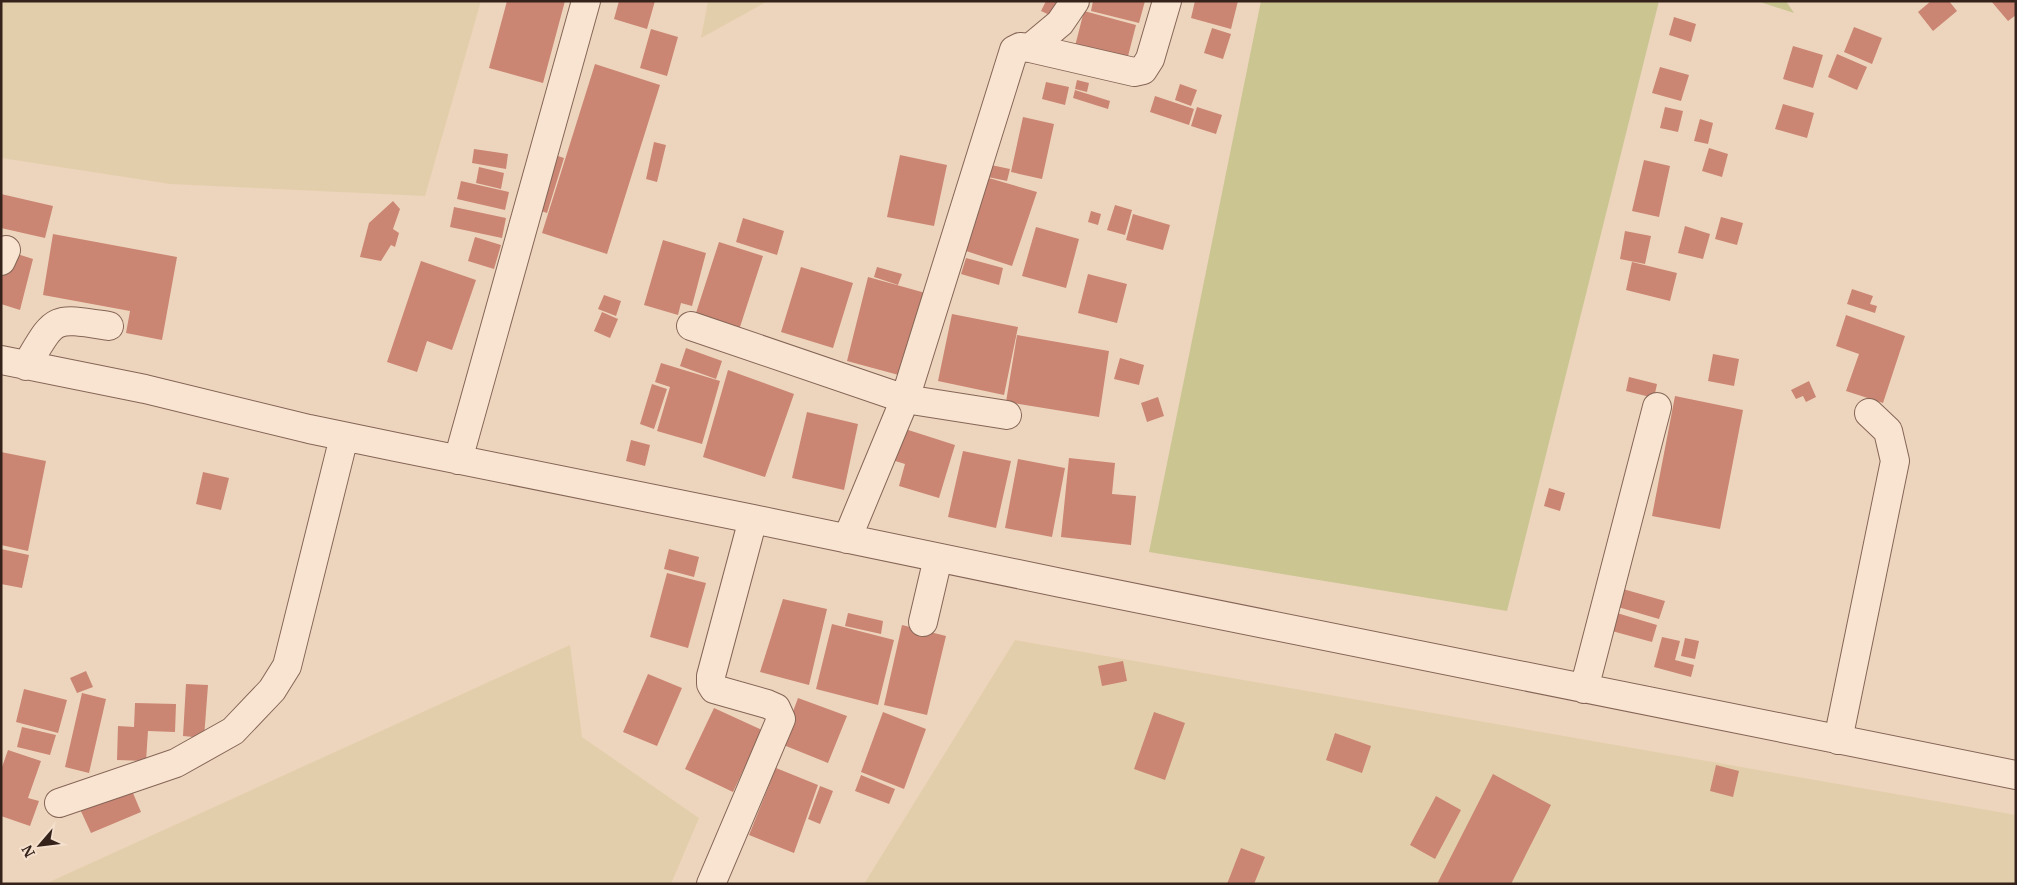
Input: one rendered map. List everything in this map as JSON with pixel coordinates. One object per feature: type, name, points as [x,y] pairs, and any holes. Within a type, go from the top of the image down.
[{"type":"street","points":[[458,460],[586,1]]},
{"type":"street","points":[[1030,48],[1060,23],[1076,1]]},
{"type":"street","points":[[848,538],[905,399],[1014,50],[1020,47],[1030,48],[1134,72],[1143,70],[1150,59],[1166,1]]},
{"type":"street","points":[[13,363],[58,322],[71,320],[109,326]]},
{"type":"street","points":[[691,326],[905,399],[1007,415]]},
{"type":"street","points":[[13,363],[145,389],[344,436],[458,460],[2016,775]]},
{"type":"street","points":[[1584,689],[1657,407]]},
{"type":"street","points":[[1838,740],[1895,461],[1888,431],[1869,413]]},
{"type":"street","points":[[59,803],[176,763],[233,731],[272,690],[287,666],[344,436]]},
{"type":"street","points":[[711,884],[781,719],[776,708],[714,689],[711,684],[711,676],[753,519]]},
{"type":"street","points":[[923,622],[938,558]]},
{"type":"shaded area","points":[[1,1],[481,1],[425,196],[170,184],[1,158]]},
{"type":"shaded area","points":[[708,1],[768,1],[701,38]]},
{"type":"shaded area","points":[[1261,1],[1659,1],[1507,611],[1149,552]]},
{"type":"shaded area","points":[[1757,1],[1786,1],[1794,13]]},
{"type":"shaded area","points":[[1015,640],[2016,815],[2016,884],[864,884]]},
{"type":"shaded area","points":[[570,645],[582,737],[699,818],[671,884],[45,884]]},
{"type":"building","points":[[507,1],[565,1],[543,83],[489,68]]},
{"type":"building","points":[[619,1],[655,1],[647,29],[614,19]]},
{"type":"building","points":[[1046,1],[1060,1],[1054,17],[1041,11]]},
{"type":"building","points":[[1093,1],[1145,1],[1139,23],[1091,11]]},
{"type":"building","points":[[1195,1],[1238,1],[1231,29],[1191,18]]},
{"type":"building","points":[[1931,1],[1949,1],[1957,11],[1933,31],[1918,12]]},
{"type":"building","points":[[1991,1],[2016,1],[2016,15],[2008,21]]},
{"type":"building","points":[[1084,11],[1136,25],[1126,64],[1074,50]]},
{"type":"building","points":[[1674,17],[1696,24],[1691,42],[1669,35]]},
{"type":"building","points":[[1854,27],[1882,38],[1872,64],[1844,52]]},
{"type":"building","points":[[1212,28],[1231,34],[1223,59],[1204,53]]},
{"type":"building","points":[[651,29],[678,37],[667,76],[640,68]]},
{"type":"building","points":[[1793,46],[1823,55],[1813,88],[1783,79]]},
{"type":"building","points":[[1837,54],[1867,67],[1857,90],[1828,77]]},
{"type":"building","points":[[595,64],[660,85],[607,254],[542,233]]},
{"type":"building","points":[[1660,67],[1689,75],[1681,101],[1652,93]]},
{"type":"building","points":[[1077,80],[1089,83],[1087,92],[1075,89]]},
{"type":"building","points":[[1046,82],[1069,87],[1065,105],[1042,99]]},
{"type":"building","points":[[1180,84],[1197,90],[1191,106],[1175,100]]},
{"type":"building","points":[[1075,90],[1110,101],[1108,109],[1073,98]]},
{"type":"building","points":[[1155,96],[1194,109],[1189,125],[1150,112]]},
{"type":"building","points":[[1783,104],[1814,113],[1807,138],[1775,129]]},
{"type":"building","points":[[1197,107],[1222,115],[1216,134],[1191,126]]},
{"type":"building","points":[[1665,107],[1683,111],[1678,132],[1660,128]]},
{"type":"building","points":[[1023,117],[1054,124],[1042,179],[1011,172]]},
{"type":"building","points":[[1700,119],[1713,123],[1708,144],[1694,141]]},
{"type":"building","points":[[654,142],[666,145],[657,182],[646,179]]},
{"type":"building","points":[[1709,148],[1728,154],[1722,177],[1702,171]]},
{"type":"building","points":[[474,149],[508,154],[506,169],[472,163]]},
{"type":"building","points":[[552,154],[564,158],[547,213],[535,209]]},
{"type":"building","points":[[900,155],[947,165],[934,226],[887,217]]},
{"type":"building","points":[[1644,160],[1670,166],[1659,217],[1632,211]]},
{"type":"building","points":[[991,165],[1010,169],[1007,181],[988,177]]},
{"type":"building","points":[[479,167],[504,173],[501,189],[476,183]]},
{"type":"building","points":[[982,176],[1037,192],[1012,266],[963,250]]},
{"type":"building","points":[[461,181],[509,192],[505,210],[457,199]]},
{"type":"building","points":[[1,194],[53,206],[45,238],[1,228]]},
{"type":"building","points":[[393,201],[400,209],[393,229],[399,233],[395,247],[391,245],[381,261],[360,257],[369,223]]},
{"type":"building","points":[[1115,205],[1132,210],[1125,235],[1107,230]]},
{"type":"building","points":[[454,207],[506,218],[502,238],[450,227]]},
{"type":"building","points":[[1091,211],[1101,214],[1098,225],[1088,222]]},
{"type":"building","points":[[1133,214],[1170,225],[1163,250],[1126,240]]},
{"type":"building","points":[[1721,217],[1743,223],[1737,245],[1715,239]]},
{"type":"building","points":[[743,218],[784,231],[777,255],[736,242]]},
{"type":"building","points":[[1685,226],[1710,234],[1703,259],[1678,253]]},
{"type":"building","points":[[1036,227],[1079,239],[1066,288],[1022,276]]},
{"type":"building","points":[[1625,231],[1651,236],[1645,264],[1620,259]]},
{"type":"building","points":[[53,234],[177,257],[162,340],[126,333],[130,311],[43,295]]},
{"type":"building","points":[[475,237],[501,245],[494,269],[468,261]]},
{"type":"building","points":[[663,240],[706,253],[692,306],[681,303],[678,315],[644,305]]},
{"type":"building","points":[[719,242],[763,256],[739,330],[695,316]]},
{"type":"building","points":[[8,251],[33,259],[20,310],[1,304],[1,277]]},
{"type":"building","points":[[966,258],[1003,268],[999,285],[961,274]]},
{"type":"building","points":[[421,261],[476,280],[452,350],[427,341],[417,372],[387,362]]},
{"type":"building","points":[[1632,262],[1677,273],[1670,301],[1626,290]]},
{"type":"building","points":[[801,267],[853,283],[833,348],[781,332]]},
{"type":"building","points":[[877,267],[902,274],[898,285],[874,277]]},
{"type":"building","points":[[1088,274],[1127,284],[1117,323],[1078,313]]},
{"type":"building","points":[[868,277],[929,294],[906,377],[847,361]]},
{"type":"building","points":[[1852,289],[1873,296],[1870,304],[1877,306],[1875,313],[1847,304]]},
{"type":"building","points":[[604,295],[621,301],[616,316],[598,309]]},
{"type":"building","points":[[602,312],[618,319],[610,338],[594,331]]},
{"type":"building","points":[[952,314],[1018,327],[1004,395],[938,381]]},
{"type":"building","points":[[1846,315],[1905,336],[1883,403],[1846,391],[1859,354],[1836,346]]},
{"type":"building","points":[[1017,335],[1109,351],[1099,417],[1006,402]]},
{"type":"building","points":[[686,348],[722,361],[716,379],[680,366]]},
{"type":"building","points":[[1713,354],[1739,359],[1734,386],[1708,381]]},
{"type":"building","points":[[1120,358],[1144,365],[1139,385],[1114,379]]},
{"type":"building","points":[[661,363],[720,381],[702,444],[657,431],[670,387],[655,382]]},
{"type":"building","points":[[728,370],[794,394],[765,477],[703,457]]},
{"type":"building","points":[[1629,377],[1657,384],[1654,398],[1626,391]]},
{"type":"building","points":[[1809,381],[1816,397],[1806,402],[1803,396],[1796,399],[1791,390]]},
{"type":"building","points":[[652,384],[667,389],[654,429],[640,424]]},
{"type":"building","points":[[1675,396],[1743,410],[1720,529],[1652,516]]},
{"type":"building","points":[[1158,397],[1164,416],[1147,422],[1141,403]]},
{"type":"building","points":[[807,412],[858,424],[844,490],[792,478]]},
{"type":"building","points":[[902,428],[955,445],[939,498],[899,486],[905,464],[892,460]]},
{"type":"building","points":[[631,440],[650,445],[645,466],[626,461]]},
{"type":"building","points":[[963,451],[1011,461],[996,528],[948,517]]},
{"type":"building","points":[[1,452],[46,461],[28,551],[1,545]]},
{"type":"building","points":[[1069,458],[1115,463],[1112,494],[1136,496],[1131,545],[1061,537]]},
{"type":"building","points":[[1018,459],[1065,468],[1052,537],[1005,528]]},
{"type":"building","points":[[203,472],[229,478],[221,510],[196,504]]},
{"type":"building","points":[[1549,488],[1565,493],[1560,511],[1544,506]]},
{"type":"building","points":[[1,549],[29,555],[22,588],[1,584]]},
{"type":"building","points":[[669,549],[699,557],[694,577],[664,569]]},
{"type":"building","points":[[667,573],[706,583],[688,648],[650,637]]},
{"type":"building","points":[[1623,589],[1665,601],[1659,619],[1618,607]]},
{"type":"building","points":[[783,599],[827,609],[809,685],[760,672]]},
{"type":"building","points":[[848,613],[883,621],[881,634],[845,626]]},
{"type":"building","points":[[1617,613],[1657,625],[1652,642],[1612,631]]},
{"type":"building","points":[[832,624],[894,640],[878,705],[816,689]]},
{"type":"building","points":[[902,625],[946,636],[927,715],[884,705]]},
{"type":"building","points":[[1662,637],[1680,641],[1675,660],[1694,665],[1691,677],[1654,667]]},
{"type":"building","points":[[1685,638],[1699,641],[1695,659],[1681,656]]},
{"type":"building","points":[[1123,661],[1127,681],[1102,686],[1098,666]]},
{"type":"building","points":[[86,671],[93,687],[77,693],[70,678]]},
{"type":"building","points":[[648,674],[682,688],[657,746],[623,732]]},
{"type":"building","points":[[186,684],[208,685],[204,738],[183,736]]},
{"type":"building","points":[[24,689],[67,700],[58,733],[16,722]]},
{"type":"building","points":[[82,693],[106,699],[89,773],[65,767]]},
{"type":"building","points":[[798,698],[847,716],[828,763],[781,744]]},
{"type":"building","points":[[135,703],[176,704],[175,732],[148,731],[146,761],[117,760],[118,726],[134,727]]},
{"type":"building","points":[[714,708],[762,730],[733,792],[685,769]]},
{"type":"building","points":[[883,712],[926,729],[904,789],[861,772]]},
{"type":"building","points":[[1154,712],[1185,723],[1165,780],[1134,769]]},
{"type":"building","points":[[22,727],[56,735],[50,755],[17,747]]},
{"type":"building","points":[[1335,733],[1371,746],[1362,773],[1326,760]]},
{"type":"building","points":[[8,750],[41,761],[28,798],[39,801],[30,826],[1,816],[1,770]]},
{"type":"building","points":[[1716,765],[1739,771],[1733,797],[1710,791]]},
{"type":"building","points":[[776,768],[818,785],[794,853],[749,835]]},
{"type":"building","points":[[1493,774],[1551,805],[1511,884],[1437,884]]},
{"type":"building","points":[[861,775],[895,789],[889,804],[855,791]]},
{"type":"building","points":[[130,786],[141,812],[91,833],[79,807]]},
{"type":"building","points":[[820,786],[833,791],[820,824],[808,819]]},
{"type":"building","points":[[1436,796],[1461,810],[1435,859],[1410,845]]},
{"type":"building","points":[[1241,848],[1265,857],[1254,884],[1227,884]]}]
